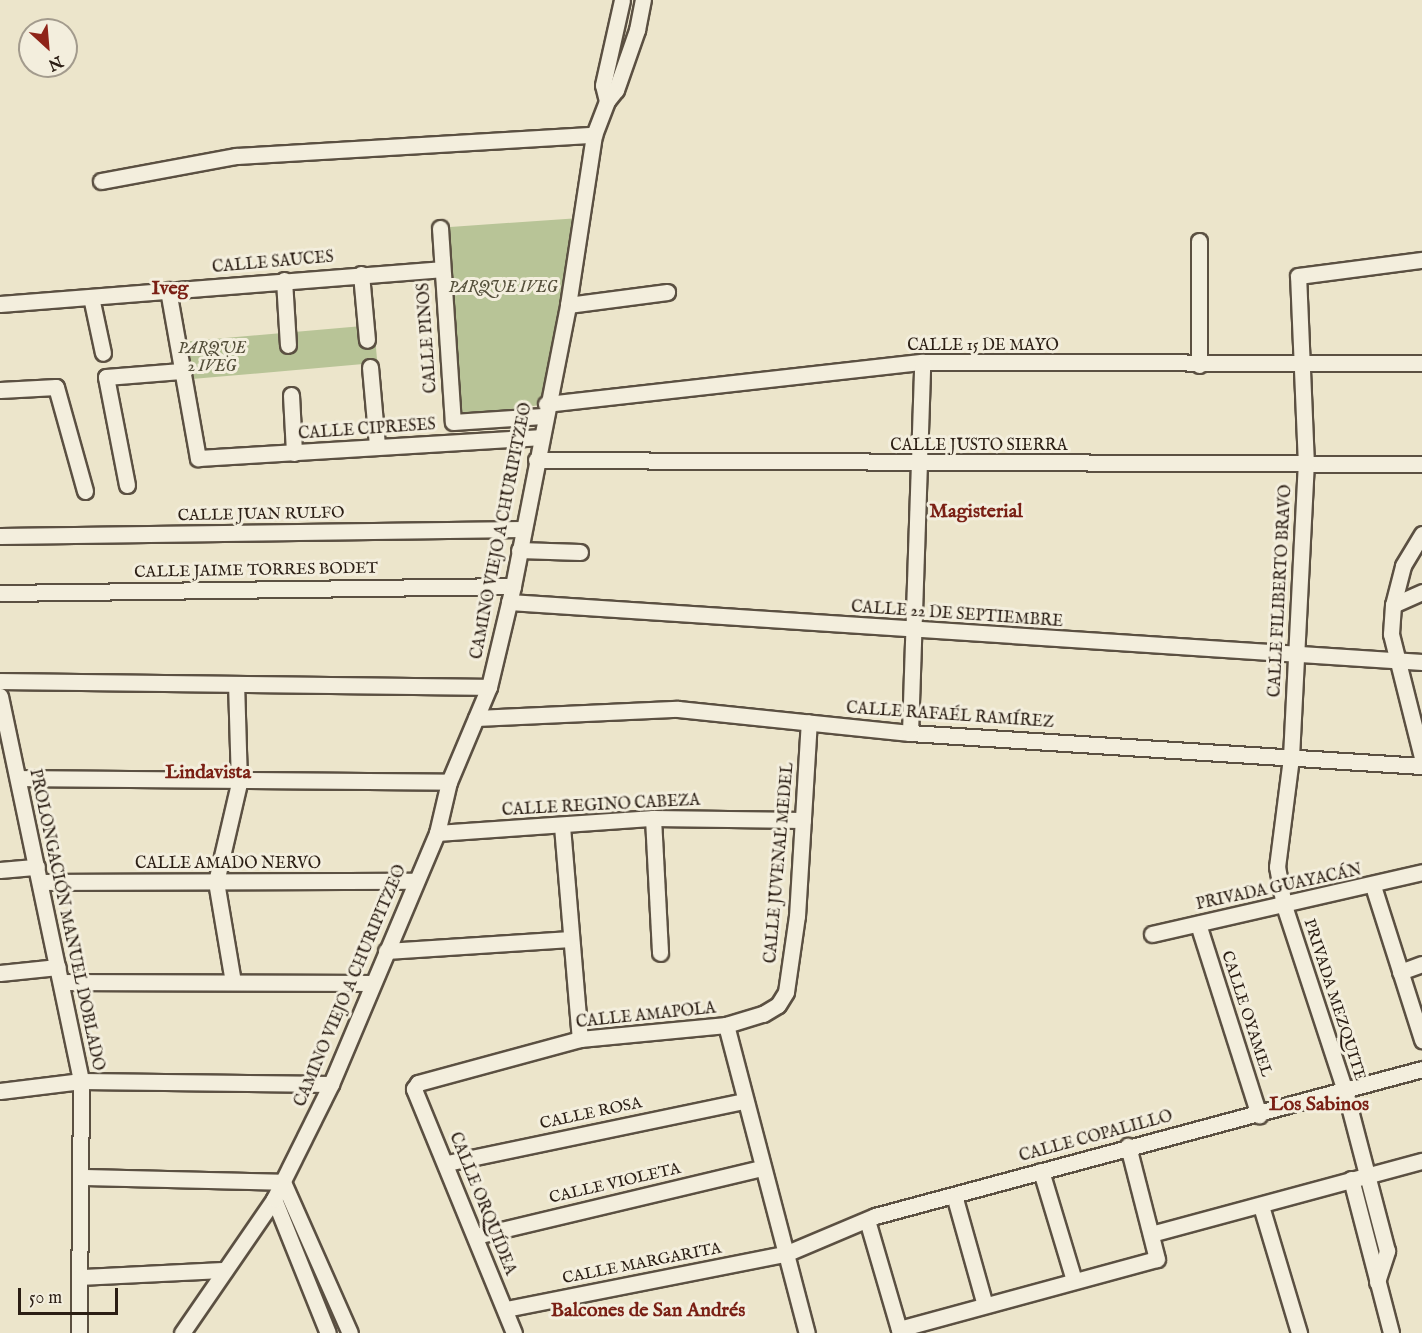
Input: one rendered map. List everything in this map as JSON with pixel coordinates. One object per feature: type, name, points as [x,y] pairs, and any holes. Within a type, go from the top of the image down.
[{"type":"street","name":"CAMINO VIEJO A CHURIPITZEO","points":[[607,101],[603,85],[622,0]]},
{"type":"street","name":"CAMINO VIEJO A CHURIPITZEO","points":[[182,1333],[273,1199],[331,1084],[437,833],[449,782],[489,687],[513,586],[539,437],[568,305],[594,135],[607,101],[616,90],[638,30],[643,0]]},
{"type":"street","points":[[101,181],[236,156],[594,135]]},
{"type":"street","points":[[440,228],[441,269]]},
{"type":"street","points":[[1198,241],[1199,365]]},
{"type":"street","name":"CALLE FILIBERTO BRAVO","points":[[1284,906],[1277,867],[1291,757],[1306,465],[1298,276],[1422,260]]},
{"type":"street","name":"CALLE SAUCES","points":[[0,304],[441,269]]},
{"type":"street","name":"CALLE PINOS","points":[[441,269],[453,422],[545,410]]},
{"type":"street","points":[[361,274],[367,340]]},
{"type":"street","points":[[284,280],[288,345]]},
{"type":"street","points":[[127,485],[106,377],[181,371],[168,290]]},
{"type":"street","points":[[568,305],[667,292]]},
{"type":"street","points":[[91,297],[103,353]]},
{"type":"street","points":[[910,733],[922,362]]},
{"type":"street","name":"CALLE 15 DE MAYO","points":[[545,410],[922,362],[1199,365],[1422,363]]},
{"type":"street","points":[[370,367],[377,446]]},
{"type":"street","name":"CALLE CIPRESES","points":[[181,371],[198,458],[539,437]]},
{"type":"street","points":[[0,390],[56,387],[85,491]]},
{"type":"street","points":[[291,395],[294,453]]},
{"type":"street","name":"CALLE JUSTO SIERRA","points":[[536,460],[919,464],[1422,464]]},
{"type":"street","name":"CALLE JUAN RULFO","points":[[0,536],[523,529]]},
{"type":"street","points":[[1422,534],[1403,566],[1393,605],[1391,634],[1402,664],[1422,757]]},
{"type":"street","points":[[519,550],[580,552]]},
{"type":"street","name":"CALLE JAIME TORRES BODET","points":[[0,593],[513,586]]},
{"type":"street","points":[[1393,605],[1422,592]]},
{"type":"street","name":"CALLE 22 DE SEPTIEMBRE","points":[[509,602],[1402,664],[1422,662]]},
{"type":"street","points":[[0,681],[489,687]]},
{"type":"street","points":[[233,982],[216,882],[239,783],[236,684]]},
{"type":"street","name":"PROLONGACIÓN MANUEL DOBLADO","points":[[1,702],[81,1080],[79,1333]]},
{"type":"street","name":"CALLE RAFAÉL RAMÍREZ","points":[[476,718],[678,710],[910,733],[1422,766]]},
{"type":"street","name":"CALLE JUVENAL MEDEL","points":[[778,1005],[786,992],[797,916],[809,722]]},
{"type":"street","points":[[18,778],[239,783],[449,782]]},
{"type":"street","points":[[653,818],[660,953]]},
{"type":"street","name":"CALLE REGINO CABEZA","points":[[437,833],[653,818],[803,820]]},
{"type":"street","points":[[562,826],[580,1040]]},
{"type":"street","name":"CALLE AMADO NERVO","points":[[0,870],[39,874],[216,882],[415,881]]},
{"type":"street","name":"PRIVADA GUAYACÁN","points":[[1152,934],[1373,886],[1417,873]]},
{"type":"street","points":[[1373,886],[1422,1040]]},
{"type":"street","name":"PRIVADA MEZQUITE","points":[[1284,906],[1345,1091],[1387,1251],[1377,1282]]},
{"type":"street","name":"CALLE OYAMEL","points":[[1198,924],[1258,1115]]},
{"type":"street","points":[[386,951],[571,939]]},
{"type":"street","points":[[1400,972],[1422,964]]},
{"type":"street","points":[[0,973],[233,982],[372,984]]},
{"type":"street","name":"CALLE AMAPOLA","points":[[414,1089],[418,1083],[580,1040],[726,1025],[763,1014],[778,1005]]},
{"type":"street","points":[[726,1025],[743,1101],[785,1254],[801,1332]]},
{"type":"street","name":"CALLE COPALILLO","points":[[785,1254],[867,1220],[1128,1146],[1258,1115],[1422,1069]]},
{"type":"street","points":[[0,1091],[81,1080],[331,1084]]},
{"type":"street","name":"CALLE ORQUÍDEA","points":[[414,1089],[447,1163],[514,1333]]},
{"type":"street","name":"CALLE ROSA","points":[[447,1163],[743,1101]]},
{"type":"street","points":[[867,1220],[900,1331],[1157,1258],[1128,1146]]},
{"type":"street","points":[[1151,1234],[1262,1206],[1351,1179],[1422,1161]]},
{"type":"street","name":"CALLE VIOLETA","points":[[476,1236],[762,1168]]},
{"type":"street","points":[[1041,1171],[1074,1280]]},
{"type":"street","points":[[82,1177],[283,1182],[350,1333]]},
{"type":"street","points":[[1351,1179],[1391,1333]]},
{"type":"street","points":[[954,1195],[986,1305]]},
{"type":"street","points":[[273,1199],[328,1333]]},
{"type":"street","points":[[1262,1206],[1299,1333]]},
{"type":"street","name":"CALLE MARGARITA","points":[[506,1309],[785,1254]]},
{"type":"street","points":[[81,1277],[225,1270]]},
{"type":"street","points":[[309,1287],[327,1279]]},
{"type":"green space","name":"PARQUE IVEG","points":[[580,218],[546,404],[450,419],[436,228]]},
{"type":"green space","name":"PARQUE 2 IVEG","points":[[374,325],[377,363],[183,380],[180,342]]},
{"type":"district","name":"Iveg","points":[[170,288]]},
{"type":"district","name":"Magisterial","points":[[976,511]]},
{"type":"district","name":"Lindavista","points":[[208,772]]},
{"type":"district","name":"Los Sabinos","points":[[1319,1104]]},
{"type":"district","name":"Balcones de San Andrés","points":[[648,1310]]}]
